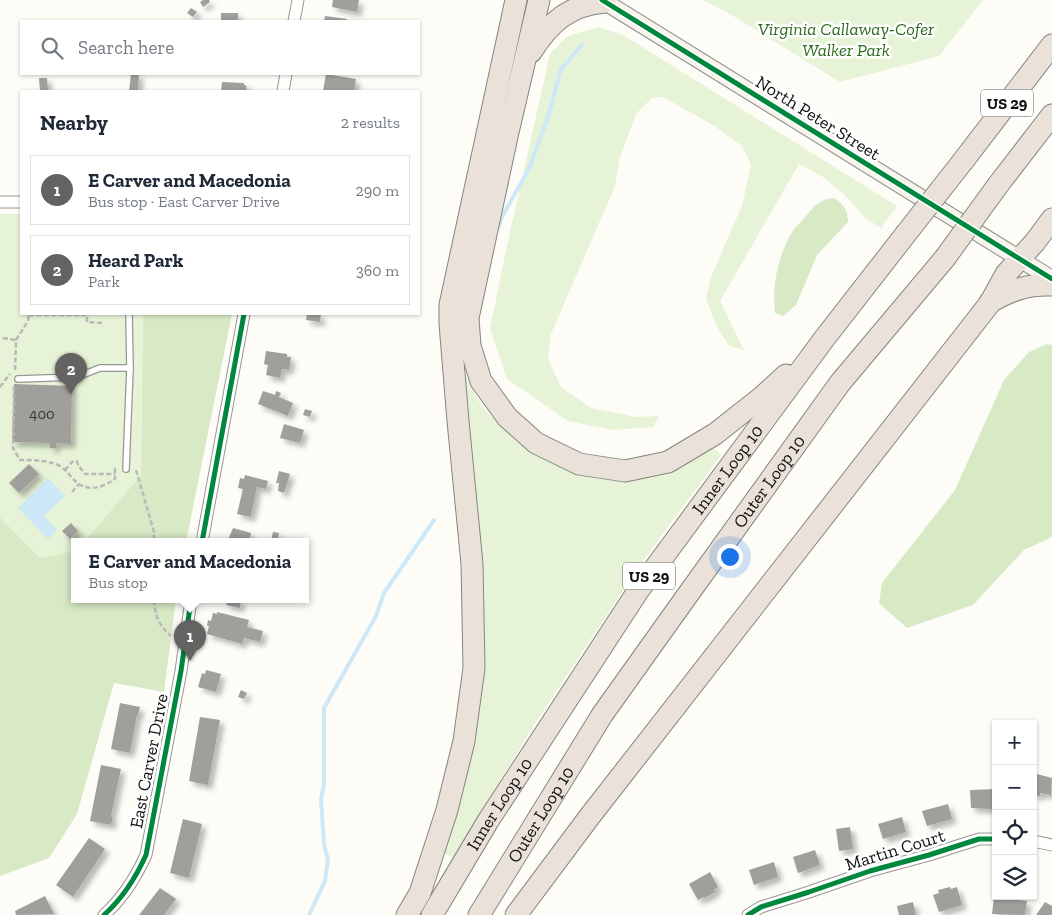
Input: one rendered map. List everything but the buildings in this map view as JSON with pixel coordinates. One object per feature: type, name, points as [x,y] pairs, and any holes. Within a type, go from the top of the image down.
[{"type":"highway","points":[[539,0],[468,318],[470,346],[481,381],[507,417],[536,443],[579,464],[625,471],[668,462],[715,434],[762,397],[824,339]]},
{"type":"highway","points":[[407,915],[420,893],[447,810],[464,741],[474,668],[472,564],[458,421],[450,304],[516,1]]},
{"type":"highway","points":[[525,60],[542,34],[562,16],[587,3],[604,1]]},
{"type":"highway","name":"Inner Loop 10","points":[[432,915],[488,821],[638,590],[824,339],[1052,44]]},
{"type":"highway","name":"Outer Loop 10","points":[[479,915],[602,715],[684,600],[840,383],[945,258],[1052,115]]},
{"type":"highway","points":[[516,915],[590,816],[990,302],[1006,274],[1035,242],[1052,219]]},
{"type":"highway","points":[[990,302],[1026,286],[1052,285]]},
{"type":"street","points":[[294,20],[298,0]]},
{"type":"street","name":"North Peter Street","points":[[604,1],[1052,279]]},
{"type":"street","points":[[283,90],[286,75]]},
{"type":"street","points":[[0,202],[20,202]]},
{"type":"street","points":[[203,538],[244,315]]},
{"type":"street","name":"East Carver Drive","points":[[104,915],[125,892],[146,855],[181,671],[191,603]]},
{"type":"street","name":"Martin Court","points":[[748,915],[761,907],[870,871],[979,839],[992,839]]},
{"type":"street","points":[[1037,842],[1052,846]]},
{"type":"lane","points":[[126,469],[130,368],[129,315]]},
{"type":"lane","points":[[16,377],[77,376],[100,368],[130,368]]},
{"type":"path","points":[[29,315],[28,321],[16,340],[13,448],[20,460],[43,460],[60,466],[79,484],[96,488],[108,485],[115,479],[115,469],[136,470]]},
{"type":"path","points":[[87,315],[87,322],[103,323]]},
{"type":"path","points":[[3,338],[16,340]]},
{"type":"path","points":[[0,386],[6,378]]},
{"type":"path","points":[[65,470],[72,462],[77,461],[85,474],[115,474]]},
{"type":"path","points":[[136,462],[136,470],[154,532],[154,538]]},
{"type":"path","points":[[72,492],[79,484]]},
{"type":"path","points":[[154,603],[154,612],[158,621],[172,636]]},
{"type":"green space","name":"Virginia Callaway-Cofer Walker Park","points":[[703,0],[983,0],[939,56],[840,82],[730,14]]},
{"type":"green space","points":[[598,27],[623,35],[897,206],[881,228],[864,217],[844,194],[823,177],[799,164],[720,301],[744,350],[729,346],[717,327],[706,299],[710,279],[742,206],[751,165],[742,146],[713,125],[663,97],[652,98],[636,114],[619,160],[615,186],[551,334],[548,359],[561,387],[591,408],[636,417],[659,416],[653,427],[613,430],[568,421],[507,379],[490,329],[550,54],[568,36]]},
{"type":"green space","points":[[834,198],[845,208],[848,222],[817,255],[796,305],[783,316],[775,313],[775,283],[786,243],[794,230],[815,206],[821,201]]},
{"type":"green space","points":[[0,214],[20,214],[20,315],[143,315],[141,475],[87,538],[71,538],[71,552],[40,558],[0,517]]},
{"type":"green space","points":[[143,315],[232,315],[187,538],[87,538],[141,475]]},
{"type":"green space","points":[[1047,344],[1052,345],[1052,537],[1024,550],[973,605],[907,628],[879,603],[882,583],[955,490],[1004,380],[1029,352]]},
{"type":"green space","points":[[462,367],[486,411],[499,423],[588,474],[711,445],[721,455],[640,565],[532,728],[453,858],[442,852],[472,744]]},
{"type":"green space","points":[[0,517],[40,558],[71,552],[71,603],[176,603],[164,692],[114,683],[77,814],[49,858],[0,876]]},
{"type":"water","points":[[48,478],[65,496],[44,516],[57,530],[48,539],[18,508]]},
{"type":"waterway","points":[[498,228],[503,215],[529,169],[548,117],[561,69],[582,45]]},
{"type":"waterway","points":[[309,915],[325,881],[328,860],[324,844],[321,799],[324,784],[324,708],[376,616],[384,593],[434,520]]},
{"type":"cycle path","points":[[602,0],[1052,279]]},
{"type":"cycle path","points":[[203,538],[244,315]]},
{"type":"cycle path","points":[[104,915],[128,887],[146,855],[181,671],[191,603]]},
{"type":"cycle path","points":[[748,915],[761,907],[870,871],[979,839],[992,839]]},
{"type":"place","name":"Heard Park","points":[[71,394]]},
{"type":"place","name":"E Carver and Macedonia","points":[[190,661]]}]
